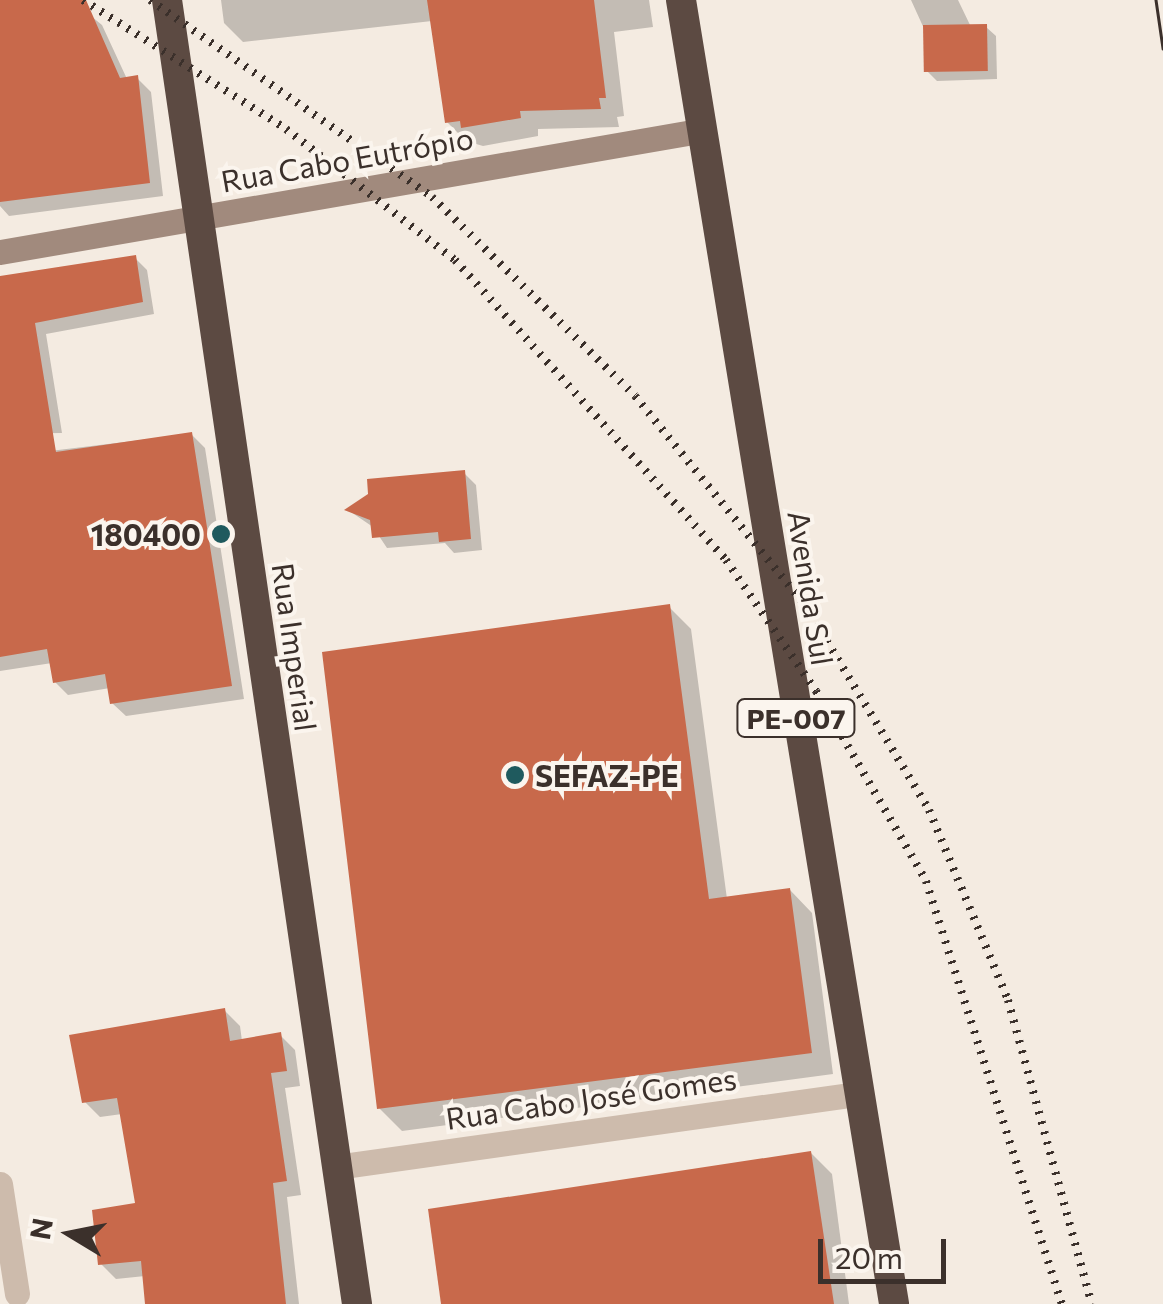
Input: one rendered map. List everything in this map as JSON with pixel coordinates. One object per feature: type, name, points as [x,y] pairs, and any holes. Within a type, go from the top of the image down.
[{"type":"highway","name":"Rua Imperial","points":[[167,0],[357,1304]]},
{"type":"highway","name":"Avenida Sul","points":[[682,0],[856,1094],[894,1304]]},
{"type":"street","name":"Rua Cabo Eutrópio","points":[[0,252],[704,130]]},
{"type":"street","name":"Rua Cabo José Gomes","points":[[336,1167],[856,1094]]},
{"type":"street","points":[[0,1184],[18,1294]]},
{"type":"building","points":[[0,0],[86,0],[120,78],[138,75],[150,183],[0,202]]},
{"type":"building","points":[[427,0],[594,0],[606,98],[599,98],[601,109],[520,111],[521,118],[461,128],[460,121],[445,123]]},
{"type":"building","points":[[987,24],[988,71],[924,72],[923,25]]},
{"type":"building","points":[[136,255],[143,302],[35,323],[56,452],[192,432],[232,686],[110,704],[105,674],[53,683],[47,649],[0,657],[0,276]]},
{"type":"building","points":[[465,470],[471,539],[439,542],[438,532],[372,538],[370,520],[344,510],[368,494],[367,479]]},
{"type":"building","points":[[670,604],[709,899],[790,888],[812,1053],[377,1109],[322,652]]},
{"type":"building","points":[[225,1008],[230,1041],[281,1032],[287,1071],[271,1073],[287,1181],[273,1183],[286,1304],[145,1304],[141,1261],[98,1265],[92,1210],[135,1203],[117,1098],[82,1103],[69,1035]]},
{"type":"building","points":[[811,1151],[834,1304],[441,1304],[428,1209]]},
{"type":"tram line","points":[[1156,0],[1163,48]]},
{"type":"railway","points":[[83,0],[286,129],[455,260],[726,560],[816,691],[926,881],[1062,1304]]},
{"type":"railway","points":[[150,0],[432,197],[635,396],[805,605],[929,810],[1008,1000],[1092,1304]]},
{"type":"place","name":"180400","points":[[221,534]]},
{"type":"place","name":"SEFAZ-PE","points":[[515,775]]}]
